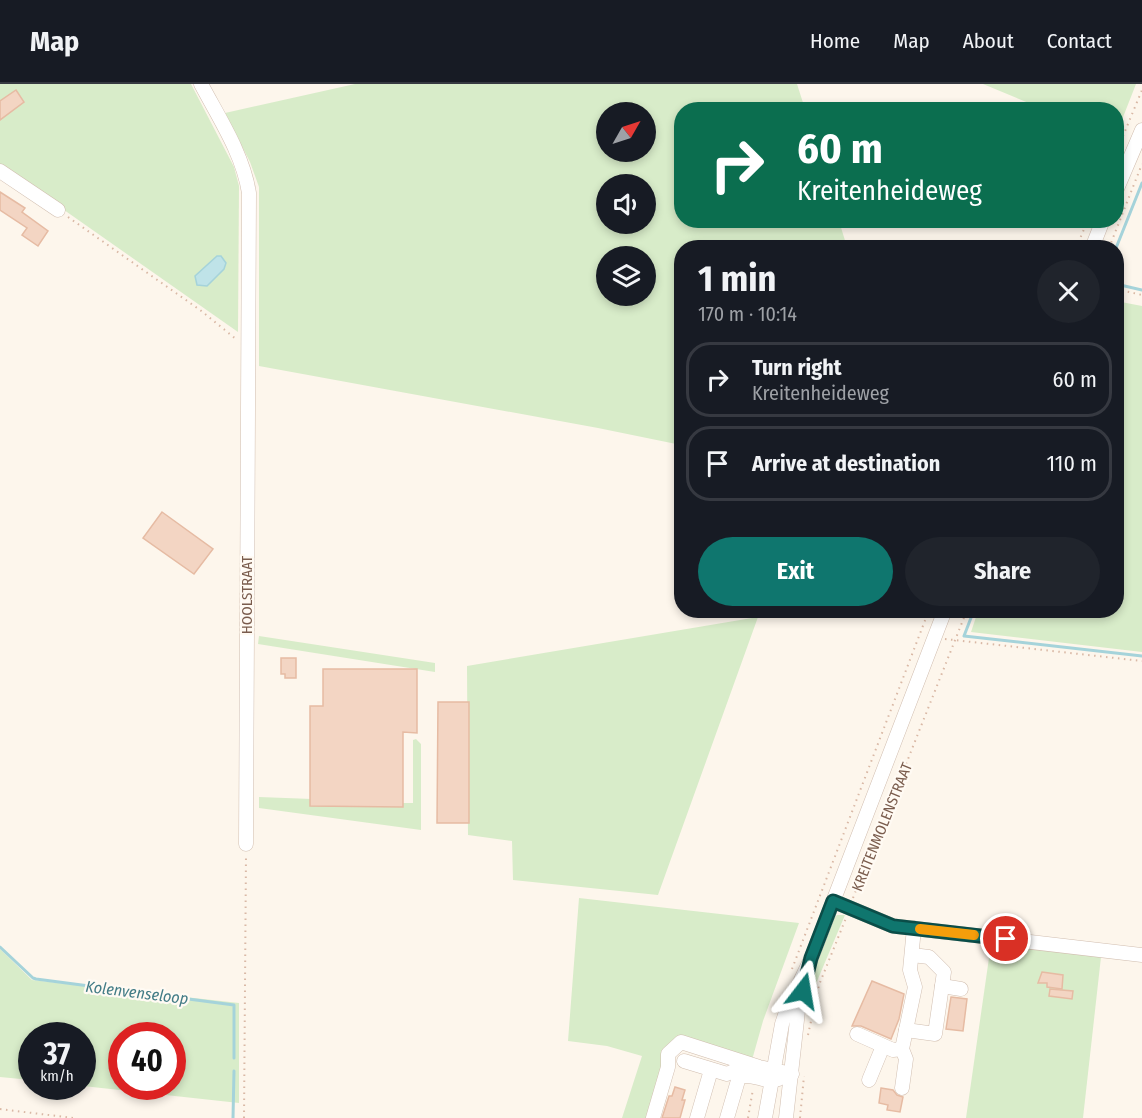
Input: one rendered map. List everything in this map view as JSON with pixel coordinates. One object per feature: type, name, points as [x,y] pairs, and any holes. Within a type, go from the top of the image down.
[{"type":"street","name":"HOOLSTRAAT","points":[[201,84],[240,160],[247,178],[249,193],[246,844]]},
{"type":"street","points":[[1124,172],[1142,130]]},
{"type":"street","points":[[0,171],[58,210]]},
{"type":"street","name":"KREITENMOLENSTRAAT","points":[[765,1118],[782,1024],[811,958],[942,618]]},
{"type":"street","points":[[833,901],[893,926],[1142,955]]},
{"type":"street","points":[[902,1088],[906,1059],[902,1049],[915,987],[910,970],[914,928]]},
{"type":"street","points":[[906,1030],[934,1034],[944,972],[929,957],[912,955]]},
{"type":"street","name":"KREITENMOLENSTRAAT","points":[[786,1118],[798,1071],[798,1011],[811,958]]},
{"type":"street","points":[[942,986],[961,989]]},
{"type":"street","points":[[857,1034],[893,1050],[902,1049]]},
{"type":"street","points":[[653,1118],[668,1067],[668,1056],[670,1051],[681,1042],[759,1067],[772,1076]]},
{"type":"street","points":[[869,1080],[883,1046]]},
{"type":"street","points":[[684,1061],[727,1074],[740,1068],[759,1067]]},
{"type":"street","points":[[697,1118],[711,1070]]},
{"type":"street","points":[[727,1118],[739,1077],[746,1074],[772,1076],[798,1071]]},
{"type":"path","points":[[1124,134],[1142,90]]},
{"type":"path","points":[[1124,210],[1142,164]]},
{"type":"path","points":[[58,210],[200,310],[241,343],[248,344]]},
{"type":"path","points":[[1124,291],[1142,294]]},
{"type":"path","points":[[789,978],[926,618]]},
{"type":"path","name":"KREITENMOLENSTRAAT","points":[[808,1041],[819,985],[964,618]]},
{"type":"path","points":[[934,637],[1142,661]]},
{"type":"path","points":[[244,1118],[246,844]]},
{"type":"path","points":[[798,1071],[804,1097],[800,1118]]},
{"type":"path","points":[[0,1109],[73,1118]]},
{"type":"green space","points":[[0,84],[191,84],[234,167],[239,186],[238,332],[0,165]]},
{"type":"green space","points":[[355,84],[797,84],[803,102],[674,102],[674,228],[841,228],[845,240],[674,240],[674,444],[259,366],[259,187],[250,162],[225,113]]},
{"type":"green space","points":[[983,84],[1136,84],[1124,115],[1124,102],[1026,102]]},
{"type":"green space","points":[[1124,303],[1142,306],[1142,652],[971,632],[976,618],[1124,618]]},
{"type":"green space","points":[[758,618],[658,895],[513,880],[512,841],[468,835],[467,666]]},
{"type":"green space","points":[[259,636],[435,663],[435,672],[258,644]]},
{"type":"green space","points":[[416,739],[421,744],[421,830],[259,808],[259,797],[312,799],[313,803],[413,803],[413,740]]},
{"type":"green space","points":[[579,898],[799,923],[763,1021],[752,1060],[681,1039],[650,1118],[622,1118],[642,1056],[607,1046],[568,1041]]},
{"type":"green space","points":[[837,915],[845,915],[801,1019],[809,983]]},
{"type":"green space","points":[[991,944],[1101,957],[1083,1118],[966,1118]]},
{"type":"green space","points":[[0,949],[32,980],[239,1003],[239,1103],[186,1097],[186,1022],[108,1022],[108,1089],[96,1087],[96,1022],[18,1022],[18,1079],[0,1077]]},
{"type":"water","points":[[217,256],[221,256],[226,263],[224,269],[207,286],[197,285],[195,276]]},
{"type":"building","points":[[16,90],[24,102],[0,120],[0,101]]},
{"type":"building","points":[[0,192],[25,208],[22,212],[48,231],[38,246],[22,235],[27,228],[0,210]]},
{"type":"building","points":[[162,512],[213,549],[194,574],[143,538]]},
{"type":"building","points":[[281,658],[296,658],[296,678],[285,678],[285,674],[281,674]]},
{"type":"building","points":[[323,669],[417,669],[417,733],[403,732],[403,807],[310,806],[310,706],[323,706]]},
{"type":"building","points":[[438,702],[469,702],[469,823],[437,823]]},
{"type":"building","points":[[1042,972],[1063,975],[1062,989],[1047,987],[1047,983],[1038,983]]},
{"type":"building","points":[[872,981],[904,994],[899,1019],[891,1039],[861,1026],[852,1026]]},
{"type":"building","points":[[1050,989],[1073,991],[1072,999],[1049,996]]},
{"type":"building","points":[[951,997],[967,999],[963,1031],[946,1029]]},
{"type":"building","points":[[675,1087],[685,1090],[680,1118],[662,1118],[669,1096],[672,1096]]},
{"type":"building","points":[[881,1088],[893,1090],[897,1095],[903,1097],[900,1112],[887,1110],[888,1105],[879,1103]]},
{"type":"waterway","points":[[1124,228],[1142,183]]},
{"type":"waterway","points":[[1119,240],[1124,228]]},
{"type":"waterway","points":[[1124,286],[1142,290]]},
{"type":"waterway","points":[[971,618],[964,636],[1142,656]]},
{"type":"waterway","name":"Kolenvenseloop","points":[[0,947],[36,979],[234,1005],[234,1058]]},
{"type":"waterway","name":"Kolenvenseloop","points":[[233,1118],[234,1071]]},
{"type":"slow traffic","points":[[920,929],[974,935]]},
{"type":"route","points":[[803,991],[811,958],[833,901],[893,926],[1006,939]]}]
